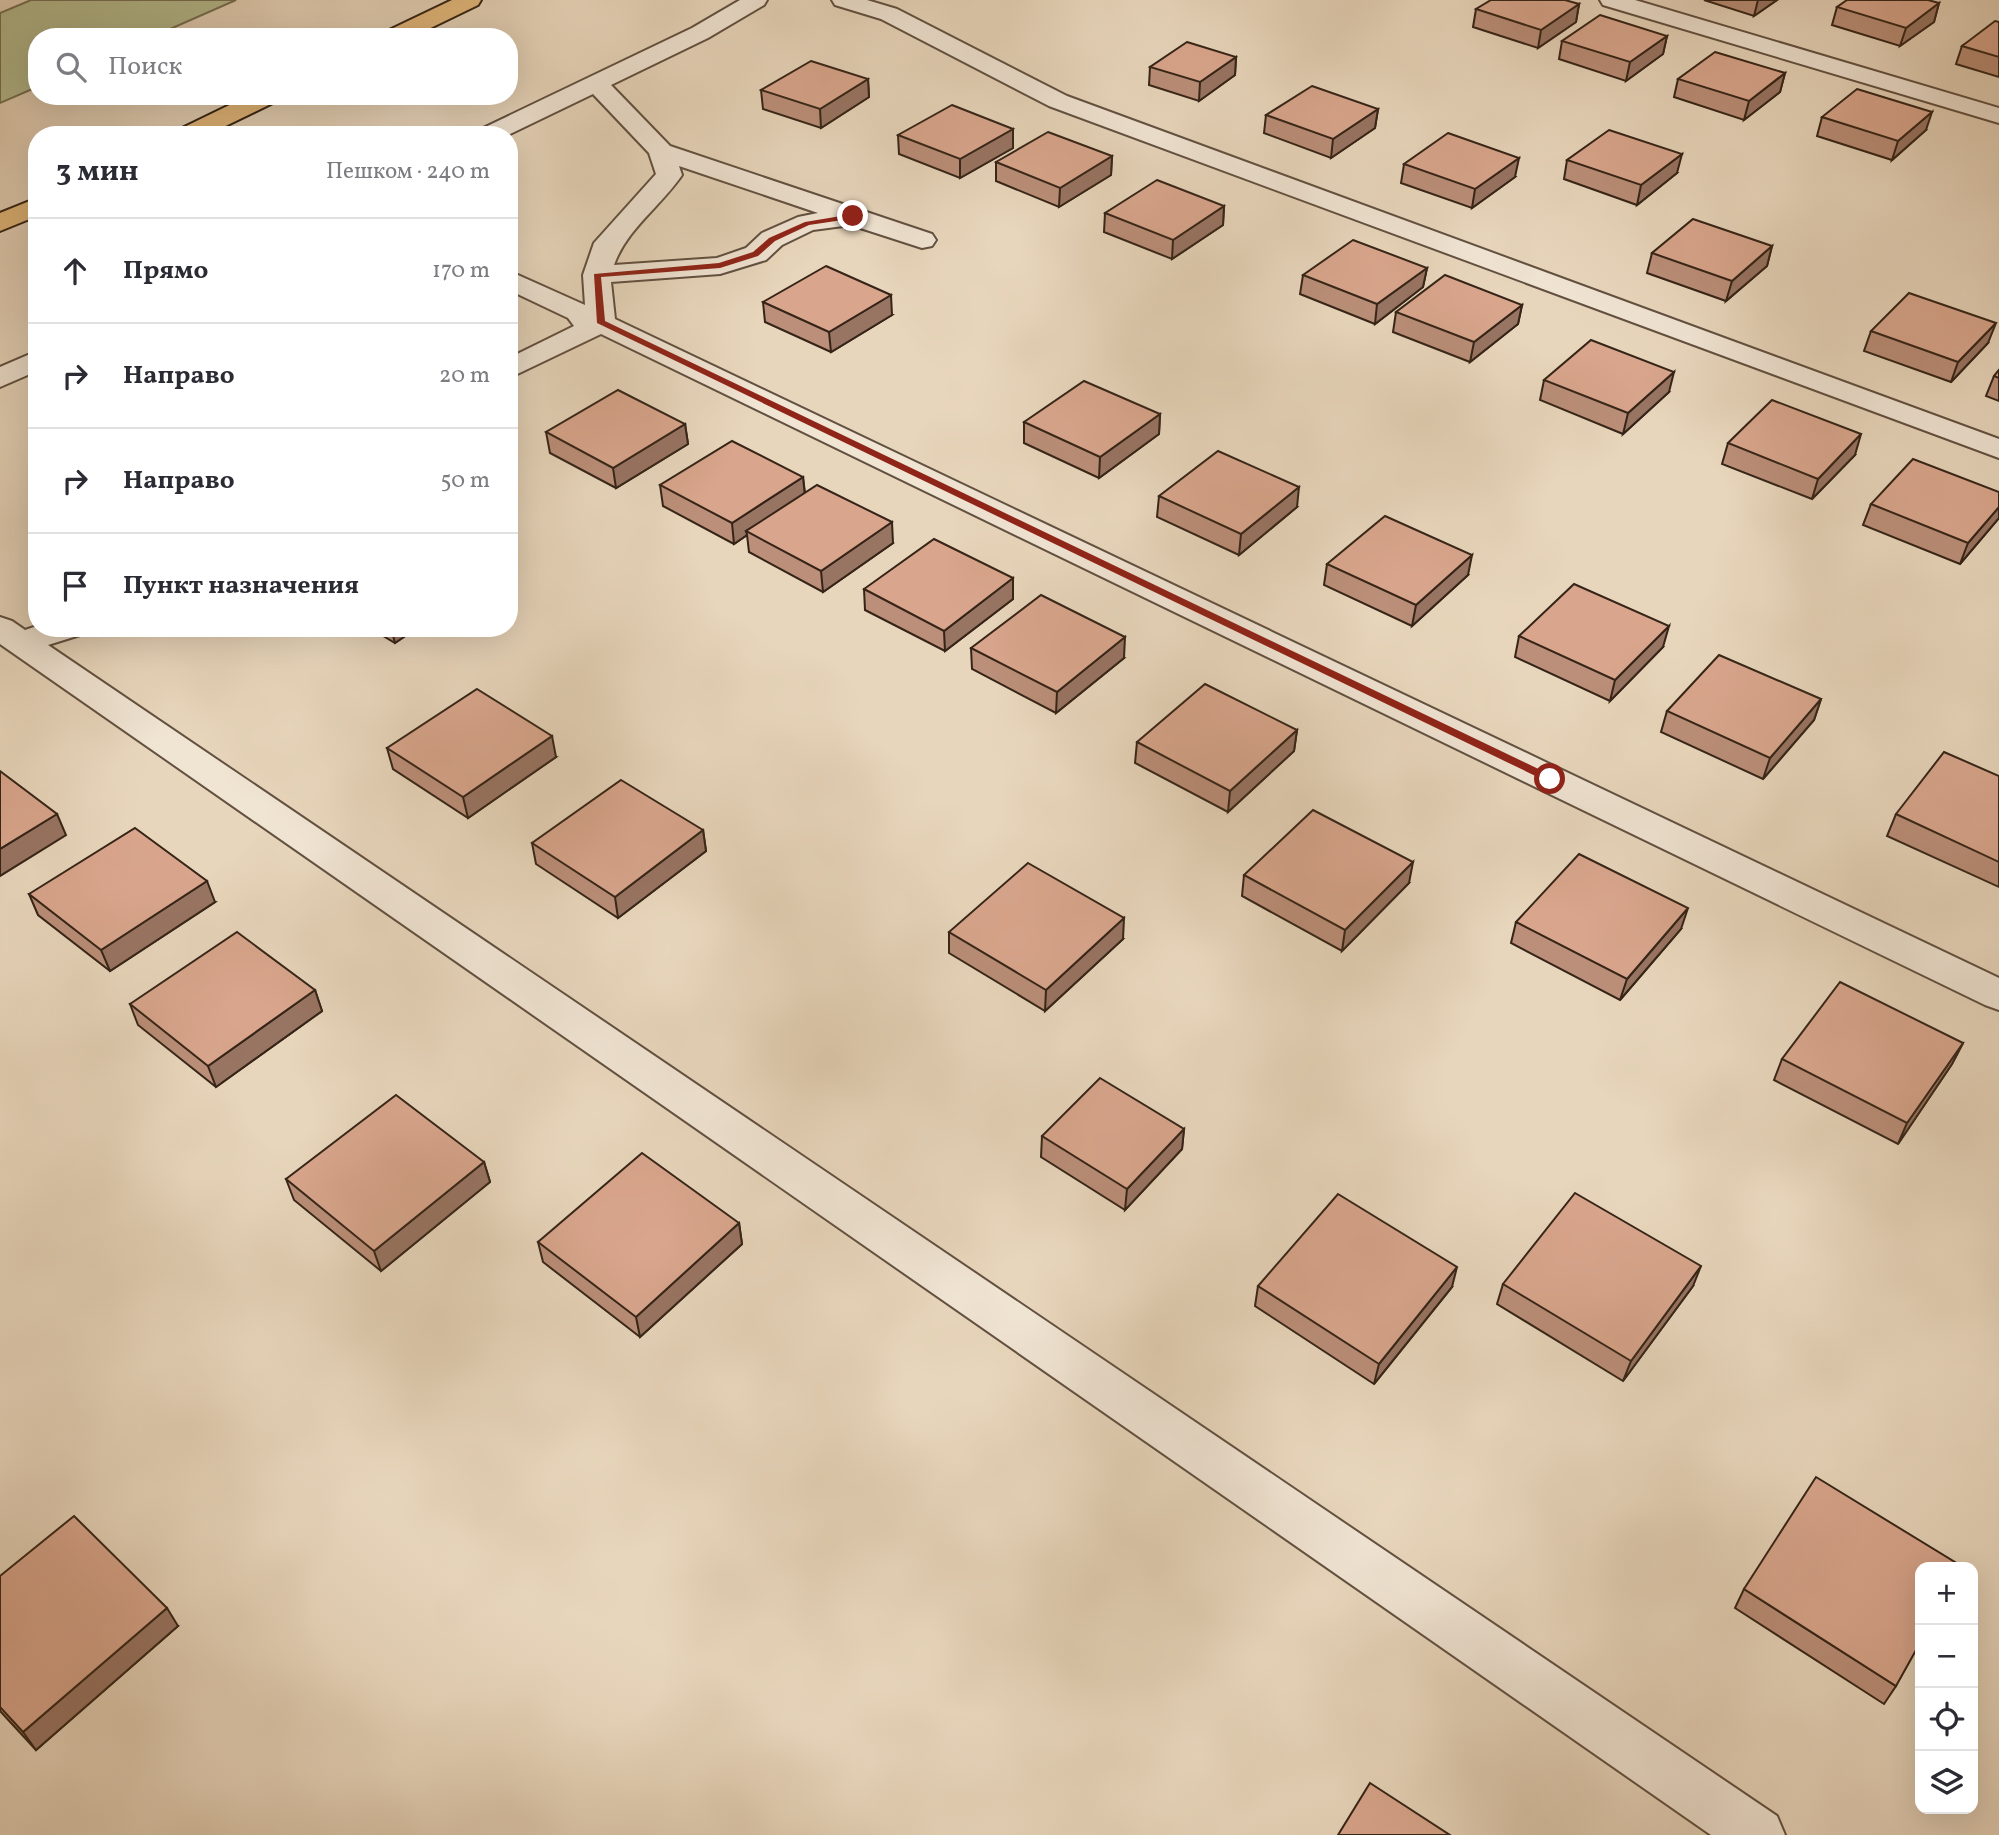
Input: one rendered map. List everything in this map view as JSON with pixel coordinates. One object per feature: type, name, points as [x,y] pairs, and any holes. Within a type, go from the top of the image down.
[{"type":"main road","points":[[412,28],[470,0]]},
{"type":"main road","points":[[206,126],[249,105]]},
{"type":"main road","points":[[0,223],[28,210]]},
{"type":"street","points":[[507,126],[701,33],[756,0]]},
{"type":"street","points":[[843,0],[889,13],[1058,101],[1999,449]]},
{"type":"street","points":[[1611,0],[1999,116]]},
{"type":"street","points":[[596,83],[661,151],[669,175],[646,205],[608,243],[597,275],[601,323]]},
{"type":"street","points":[[661,151],[922,240]]},
{"type":"street","points":[[597,275],[720,266],[756,254],[772,239],[807,223],[853,216]]},
{"type":"street","points":[[518,283],[1999,995]]},
{"type":"street","points":[[518,307],[601,323]]},
{"type":"street","points":[[518,364],[601,323]]},
{"type":"street","points":[[0,378],[28,364]]},
{"type":"street","points":[[11,635],[1758,1835]]},
{"type":"green space","points":[[31,0],[236,0],[172,28],[28,28],[28,91],[0,103],[0,13]]},
{"type":"building","points":[[1491,0],[1565,0],[1579,4],[1541,30],[1476,9]]},
{"type":"building","points":[[1847,0],[1928,0],[1939,3],[1906,28],[1837,7]]},
{"type":"building","points":[[1600,15],[1667,36],[1630,62],[1562,41]]},
{"type":"building","points":[[1995,21],[1999,22],[1999,57],[1962,46]]},
{"type":"building","points":[[1187,42],[1236,57],[1200,82],[1150,67]]},
{"type":"building","points":[[1715,52],[1785,73],[1749,101],[1678,79]]},
{"type":"building","points":[[811,61],[868,79],[820,109],[761,90]]},
{"type":"building","points":[[1312,86],[1378,109],[1333,139],[1266,115]]},
{"type":"building","points":[[1857,89],[1932,112],[1898,141],[1822,117]]},
{"type":"building","points":[[952,105],[1013,129],[960,159],[898,135]]},
{"type":"building","points":[[1609,130],[1682,154],[1641,185],[1567,160]]},
{"type":"building","points":[[1048,132],[1112,156],[1060,188],[996,162]]},
{"type":"building","points":[[1448,133],[1519,158],[1475,189],[1404,164]]},
{"type":"building","points":[[1157,180],[1224,206],[1173,240],[1105,213]]},
{"type":"building","points":[[1693,219],[1772,246],[1732,281],[1652,253]]},
{"type":"building","points":[[1353,240],[1427,268],[1377,304],[1303,275]]},
{"type":"building","points":[[826,266],[891,295],[829,332],[763,302]]},
{"type":"building","points":[[1445,275],[1522,305],[1474,342],[1396,312]]},
{"type":"building","points":[[1909,293],[1996,323],[1958,362],[1871,331]]},
{"type":"building","points":[[1591,340],[1674,372],[1628,413],[1544,380]]},
{"type":"building","points":[[1084,381],[1160,414],[1100,457],[1024,422]]},
{"type":"building","points":[[618,390],[685,424],[613,468],[546,432]]},
{"type":"building","points":[[1772,400],[1861,434],[1818,479],[1728,443]]},
{"type":"building","points":[[732,441],[803,477],[732,523],[660,485]]},
{"type":"building","points":[[1218,451],[1299,487],[1241,534],[1159,496]]},
{"type":"building","points":[[1913,459],[1999,492],[1999,507],[1968,543],[1871,504]]},
{"type":"building","points":[[817,485],[892,522],[821,571],[746,531]]},
{"type":"building","points":[[1385,516],[1472,555],[1416,605],[1327,564]]},
{"type":"building","points":[[934,539],[1013,578],[944,631],[864,589]]},
{"type":"building","points":[[1574,584],[1669,626],[1615,680],[1519,636]]},
{"type":"building","points":[[1041,595],[1125,637],[1057,692],[971,648]]},
{"type":"building","points":[[1719,655],[1821,699],[1770,758],[1667,711]]},
{"type":"building","points":[[1205,684],[1297,730],[1230,791],[1137,742]]},
{"type":"building","points":[[477,689],[552,736],[463,797],[387,748]]},
{"type":"building","points":[[1944,752],[1999,776],[1999,862],[1896,814]]},
{"type":"building","points":[[0,771],[57,814],[0,849]]},
{"type":"building","points":[[621,780],[703,830],[615,897],[532,843]]},
{"type":"building","points":[[1313,810],[1413,862],[1345,930],[1244,875]]},
{"type":"building","points":[[135,828],[207,881],[101,950],[29,894]]},
{"type":"building","points":[[1579,854],[1688,908],[1627,979],[1516,922]]},
{"type":"building","points":[[1028,863],[1124,918],[1046,990],[949,932]]},
{"type":"building","points":[[237,932],[315,990],[208,1066],[130,1004]]},
{"type":"building","points":[[1840,982],[1963,1043],[1907,1123],[1782,1059]]},
{"type":"building","points":[[1100,1078],[1184,1129],[1127,1189],[1042,1136]]},
{"type":"building","points":[[396,1095],[484,1162],[374,1251],[286,1179]]},
{"type":"building","points":[[642,1153],[739,1223],[636,1317],[538,1242]]},
{"type":"building","points":[[1575,1193],[1701,1266],[1631,1361],[1503,1284]]},
{"type":"building","points":[[1338,1194],[1457,1267],[1379,1364],[1258,1286]]},
{"type":"building","points":[[1816,1477],[1955,1562],[1915,1562],[1915,1652],[1896,1686],[1744,1589]]},
{"type":"building","points":[[74,1516],[167,1608],[23,1732],[0,1707],[0,1576]]},
{"type":"building","points":[[1370,1783],[1450,1835],[1338,1835]]},
{"type":"route","points":[[853,216],[807,223],[772,239],[756,254],[720,266],[597,275],[601,323],[1550,779]]}]
